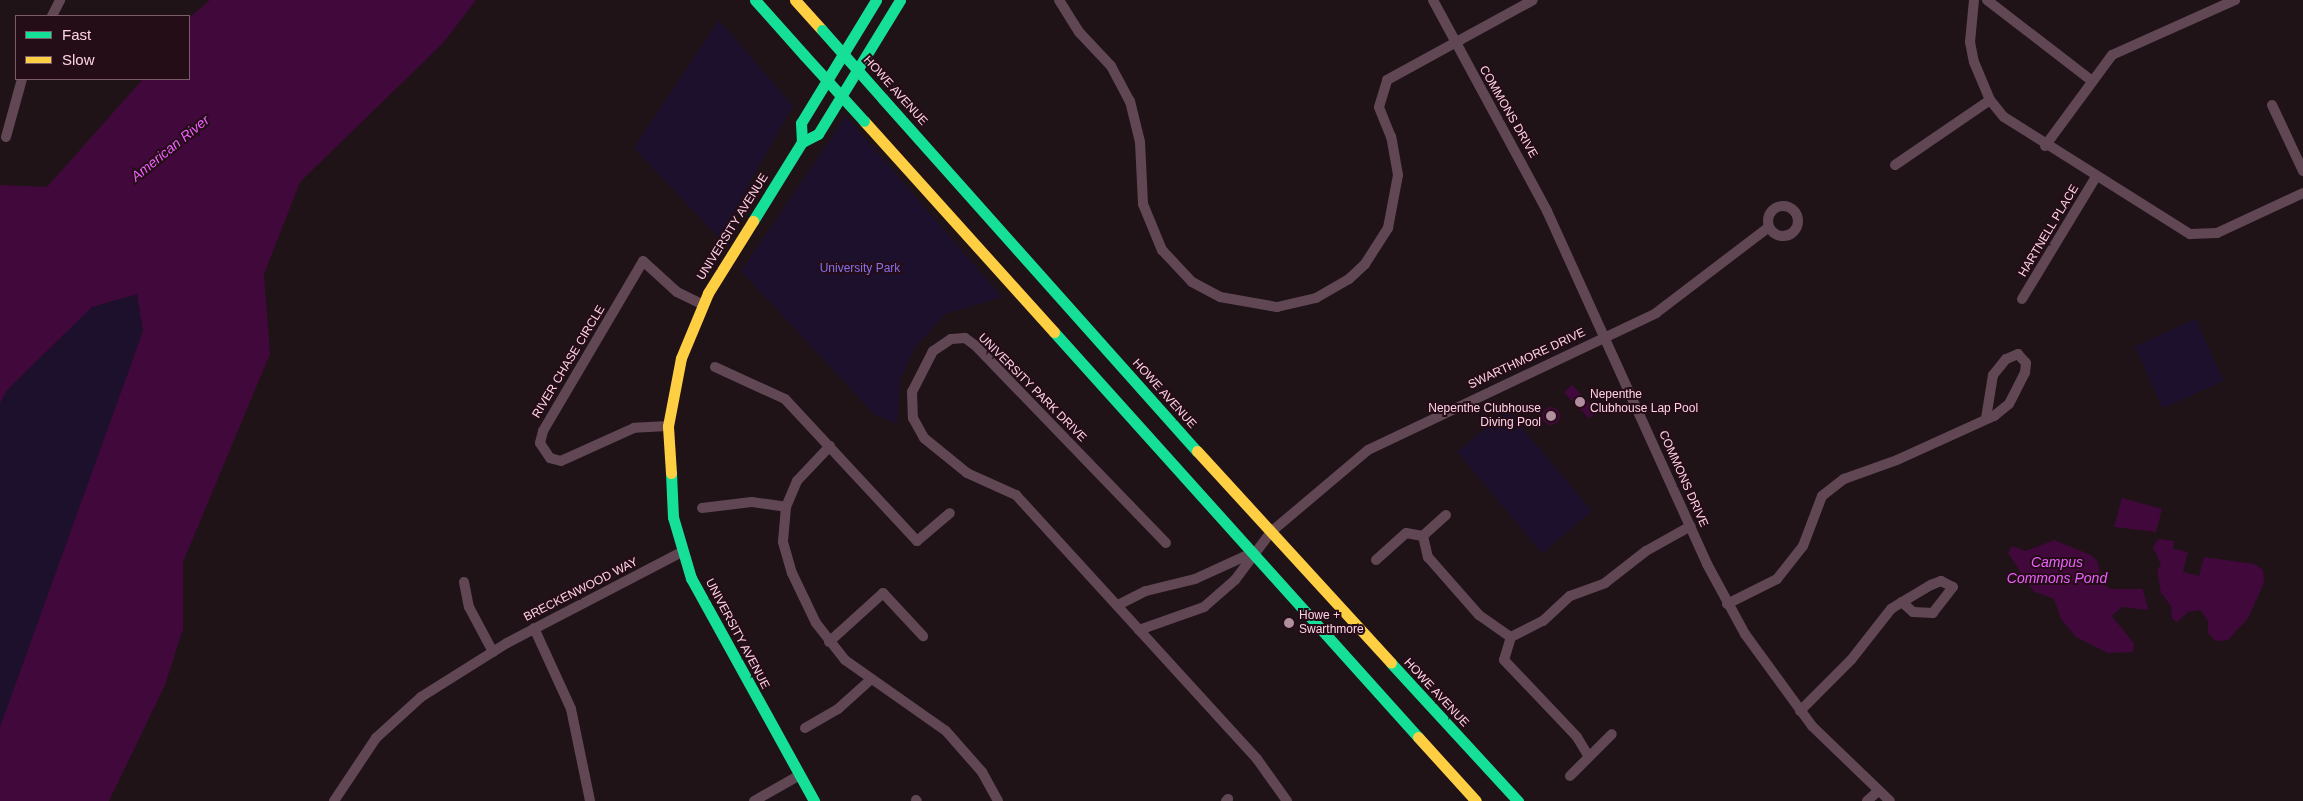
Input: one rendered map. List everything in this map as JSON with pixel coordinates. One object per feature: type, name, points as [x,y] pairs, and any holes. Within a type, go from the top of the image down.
[{"type":"main road","points":[[755,0],[1476,801]]},
{"type":"main road","name":"HOWE AVENUE","points":[[796,0],[1271,532],[1518,801]]},
{"type":"main road","name":"UNIVERSITY AVENUE","points":[[802,142],[801,123],[876,0]]},
{"type":"main road","name":"UNIVERSITY AVENUE","points":[[814,801],[706,610],[682,552],[668,485],[668,426],[681,358],[702,304],[802,142],[818,134],[900,0]]},
{"type":"street","points":[[52,15],[60,0]]},
{"type":"street","points":[[1059,0],[1079,32],[1111,66],[1130,101],[1140,142],[1143,204],[1162,250],[1202,288],[1257,306],[1316,298],[1366,264],[1388,228],[1397,188],[1396,155],[1381,114],[1380,94],[1394,73],[1532,0]]},
{"type":"street","name":"COMMONS DRIVE","points":[[1433,0],[1454,42],[1521,159],[1690,526],[1728,604],[1800,711],[1890,801]]},
{"type":"street","name":"HARTNELL PLACE","points":[[1974,0],[1972,55],[1990,100],[2020,130],[2096,177],[2197,236],[2217,233],[2303,193]]},
{"type":"street","points":[[1987,0],[2091,80]]},
{"type":"street","points":[[2045,146],[2091,80],[2112,55],[2130,44],[2183,27],[2235,0]]},
{"type":"street","points":[[6,137],[22,80]]},
{"type":"street","points":[[1895,165],[1990,100]]},
{"type":"street","points":[[2272,105],[2303,171]]},
{"type":"street","name":"HARTNELL PLACE","points":[[2022,299],[2096,177]]},
{"type":"street","name":"SWARTHMORE DRIVE","points":[[1252,553],[1271,532],[1368,450],[1604,337],[1680,296],[1769,227]]},
{"type":"street","name":"RIVER CHASE CIRCLE","points":[[668,426],[634,428],[561,460],[550,458],[540,443],[543,431],[644,261],[677,292],[702,304]]},
{"type":"street","name":"UNIVERSITY PARK DRIVE","points":[[1166,542],[976,346],[965,338],[951,339],[933,351],[912,392],[913,418],[924,438],[967,472],[1016,495],[1257,759],[1287,801]]},
{"type":"street","points":[[1728,604],[1777,579],[1803,546],[1822,496],[1844,479],[1986,418],[2009,404],[2020,388],[2026,363],[2018,354],[2006,358],[1993,376],[1986,418]]},
{"type":"street","points":[[715,367],[785,399],[917,541],[950,513]]},
{"type":"street","points":[[830,446],[797,481],[786,506],[787,558],[829,642],[870,681],[946,731],[982,772],[998,801]]},
{"type":"street","points":[[702,508],[752,502],[786,506]]},
{"type":"street","points":[[1423,536],[1446,515]]},
{"type":"street","points":[[1589,757],[1577,737],[1504,660],[1511,637],[1543,622],[1570,596],[1605,582],[1646,551],[1690,526]]},
{"type":"street","points":[[1376,560],[1406,533],[1423,536]]},
{"type":"street","points":[[1423,536],[1428,558],[1479,615],[1511,637]]},
{"type":"street","name":"BRECKENWOOD WAY","points":[[334,801],[359,760],[400,713],[493,652],[534,628],[682,552]]},
{"type":"street","points":[[1118,605],[1146,591],[1195,579],[1252,553]]},
{"type":"street","points":[[1139,630],[1204,607],[1234,580],[1252,553]]},
{"type":"street","points":[[1800,711],[1851,660],[1868,633],[1902,602],[1941,580],[1953,588],[1932,613],[1913,612],[1902,602]]},
{"type":"street","points":[[464,582],[469,607],[493,652]]},
{"type":"street","points":[[829,642],[884,593],[923,636]]},
{"type":"street","points":[[534,628],[571,709],[590,801]]},
{"type":"street","points":[[805,728],[838,709],[870,681]]},
{"type":"street","points":[[1570,776],[1612,734]]},
{"type":"street","points":[[754,801],[800,775]]},
{"type":"street","points":[[1867,801],[1878,791]]},
{"type":"green space","points":[[719,20],[793,106],[719,238],[634,148]]},
{"type":"green space","name":"University Park","points":[[846,116],[1002,297],[946,314],[915,347],[900,380],[897,424],[874,414],[741,271]]},
{"type":"green space","points":[[137,294],[143,331],[0,727],[0,403],[7,390],[92,307]]},
{"type":"green space","points":[[2196,319],[2224,381],[2162,408],[2135,346]]},
{"type":"green space","points":[[1507,410],[1592,511],[1542,553],[1457,452]]},
{"type":"water","name":"American River","points":[[210,0],[476,0],[444,42],[300,182],[264,274],[270,354],[183,562],[183,629],[165,685],[109,801],[0,801],[0,727],[143,331],[137,294],[92,307],[7,390],[0,403],[0,185],[47,187],[142,80],[190,80],[190,17]]},
{"type":"water","name":"Nepenthe Clubhouse Lap Pool","points":[[1572,385],[1597,411],[1589,419],[1564,393]]},
{"type":"water","name":"Nepenthe Clubhouse Diving Pool","points":[[1551,407],[1557,410],[1560,416],[1557,422],[1551,425],[1545,422],[1542,416],[1545,410]]},
{"type":"water","points":[[2122,498],[2162,509],[2156,532],[2114,527]]},
{"type":"water","points":[[2158,539],[2174,541],[2173,549],[2188,552],[2183,572],[2199,576],[2204,557],[2254,564],[2263,570],[2264,583],[2248,618],[2228,640],[2216,641],[2208,633],[2208,621],[2200,610],[2188,612],[2177,622],[2172,619],[2171,606],[2161,593],[2157,570],[2161,565],[2153,547]]},
{"type":"water","name":"Campus Commons Pond","points":[[2054,540],[2091,555],[2098,562],[2101,583],[2111,589],[2143,589],[2148,610],[2122,607],[2112,616],[2134,644],[2133,652],[2108,653],[2076,637],[2061,619],[2054,599],[2033,591],[2008,553],[2012,546],[2026,551]]},
{"type":"traffic: fast","points":[[755,0],[804,55]]},
{"type":"traffic: fast","points":[[802,142],[801,123],[876,0]]},
{"type":"traffic: fast","points":[[753,221],[802,142],[818,134],[900,0]]},
{"type":"traffic: fast","points":[[822,30],[883,99]]},
{"type":"traffic: fast","points":[[804,55],[864,121]]},
{"type":"traffic: fast","points":[[883,99],[1197,451]]},
{"type":"traffic: fast","points":[[1054,332],[1418,737]]},
{"type":"traffic: fast","points":[[671,473],[673,517],[691,578],[814,801]]},
{"type":"traffic: fast","points":[[1391,663],[1518,801]]},
{"type":"traffic: slow","points":[[795,0],[822,30]]},
{"type":"traffic: slow","points":[[864,121],[1054,332]]},
{"type":"traffic: slow","points":[[671,473],[668,426],[681,358],[708,293],[753,221]]},
{"type":"traffic: slow","points":[[1197,451],[1391,663]]},
{"type":"traffic: slow","points":[[1418,737],[1476,801]]},
{"type":"place","name":"Nepenthe Clubhouse Lap Pool","points":[[1580,402]]},
{"type":"place","name":"Nepenthe Clubhouse Diving Pool","points":[[1551,416]]},
{"type":"place","name":"Howe + Swarthmore","points":[[1289,623]]}]
